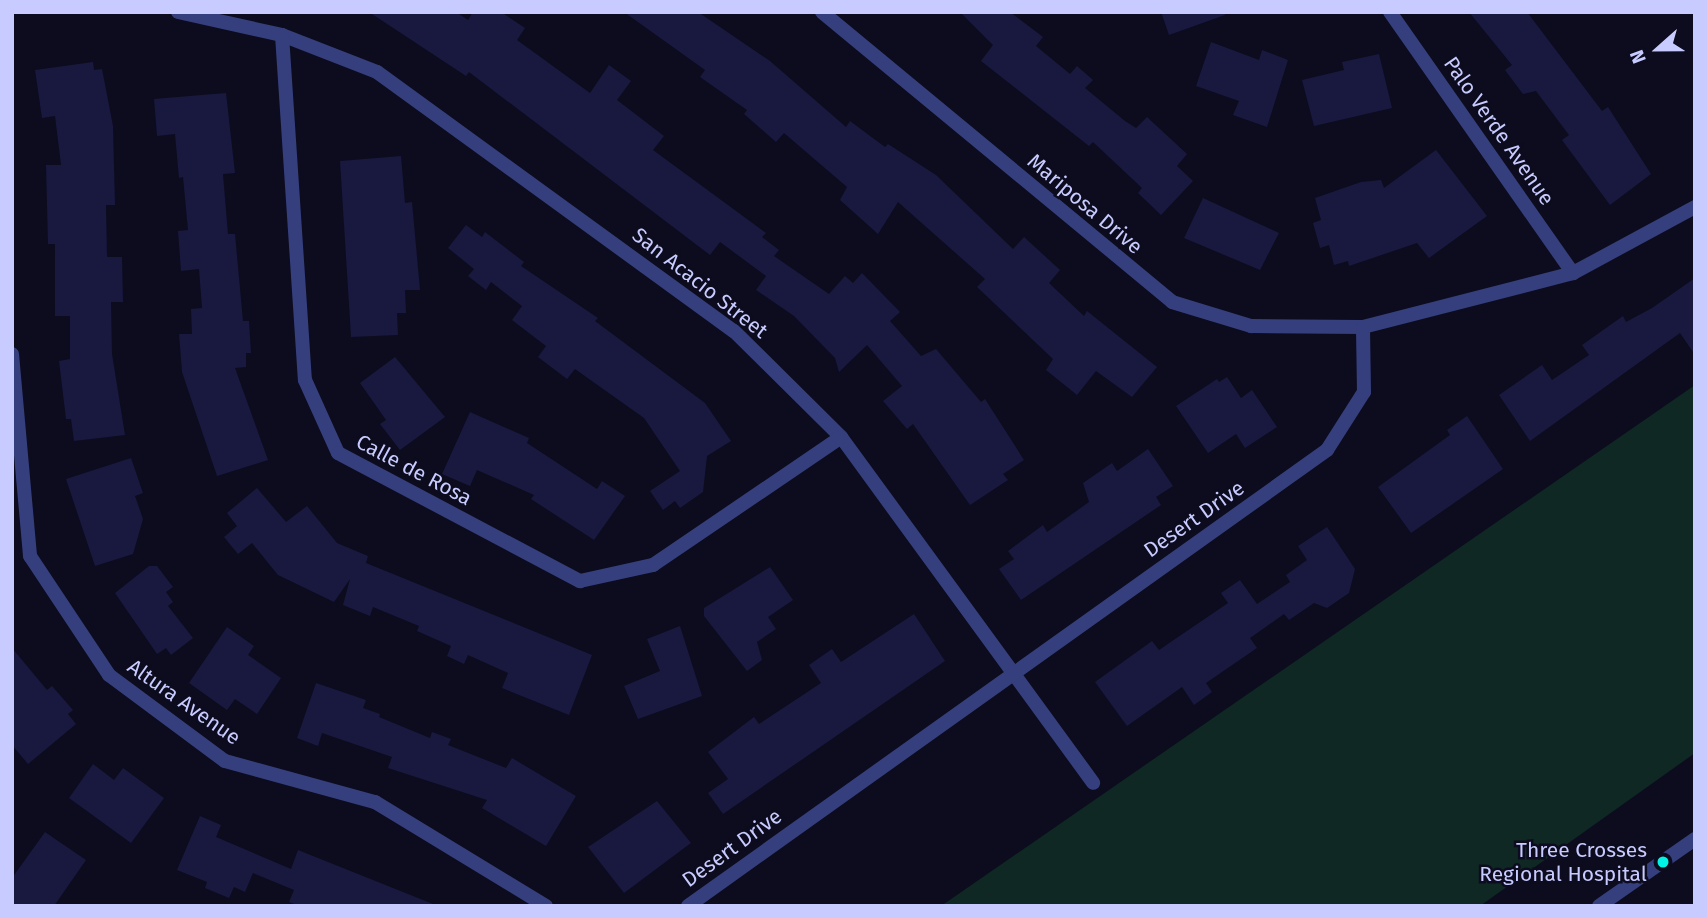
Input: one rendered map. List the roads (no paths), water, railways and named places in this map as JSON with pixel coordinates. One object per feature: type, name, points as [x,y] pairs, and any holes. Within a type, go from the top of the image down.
[{"type":"street","name":"San Acacio Street","points":[[178,12],[282,35],[377,72],[734,331],[841,437],[1015,671],[1093,783]]},
{"type":"street","name":"Mariposa Drive","points":[[822,12],[1171,302],[1251,326],[1363,327]]},
{"type":"street","name":"Palo Verde Avenue","points":[[1390,12],[1573,273]]},
{"type":"street","name":"Calle de Rosa","points":[[282,35],[304,380],[338,453],[580,581],[653,565],[841,437]]},
{"type":"street","points":[[1363,327],[1573,273],[1695,207]]},
{"type":"street","name":"Desert Drive","points":[[688,906],[1327,450],[1364,393],[1363,327]]},
{"type":"street","name":"Altura Avenue","points":[[12,354],[30,556],[109,675],[225,761],[375,802],[546,906]]},
{"type":"street","points":[[1599,906],[1695,839]]},
{"type":"place","name":"Three Crosses Regional Hospital","points":[[1663,862]]}]
